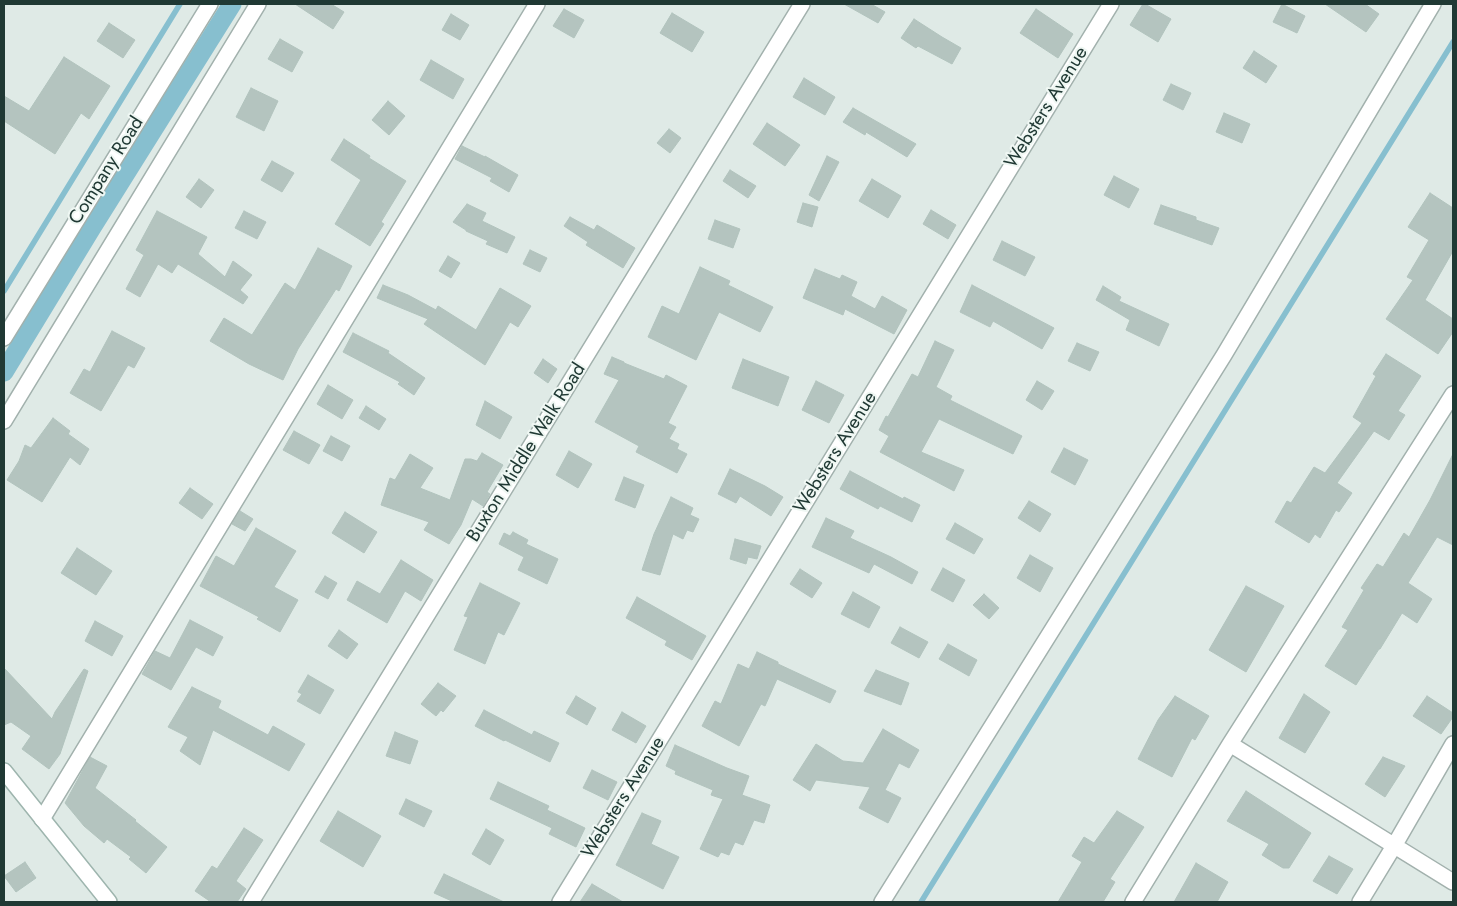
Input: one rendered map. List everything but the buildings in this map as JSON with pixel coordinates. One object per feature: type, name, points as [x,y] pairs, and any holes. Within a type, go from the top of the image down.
[{"type":"street","name":"Company Road","points":[[4,338],[210,4]]},
{"type":"street","points":[[4,421],[258,4]]},
{"type":"street","points":[[42,819],[537,4]]},
{"type":"street","name":"Buxton Middle Walk Road","points":[[251,902],[802,4]]},
{"type":"street","name":"Websters Avenue","points":[[560,902],[1111,4]]},
{"type":"street","points":[[882,902],[1224,355],[1434,4]]},
{"type":"street","points":[[1133,902],[1230,744],[1453,394]]},
{"type":"street","points":[[1230,744],[1453,882]]},
{"type":"street","points":[[1360,902],[1453,744]]},
{"type":"street","points":[[4,771],[109,902]]},
{"type":"waterway","points":[[4,291],[180,4]]},
{"type":"waterway","points":[[4,372],[232,4]]},
{"type":"waterway","points":[[921,902],[1453,42]]}]
